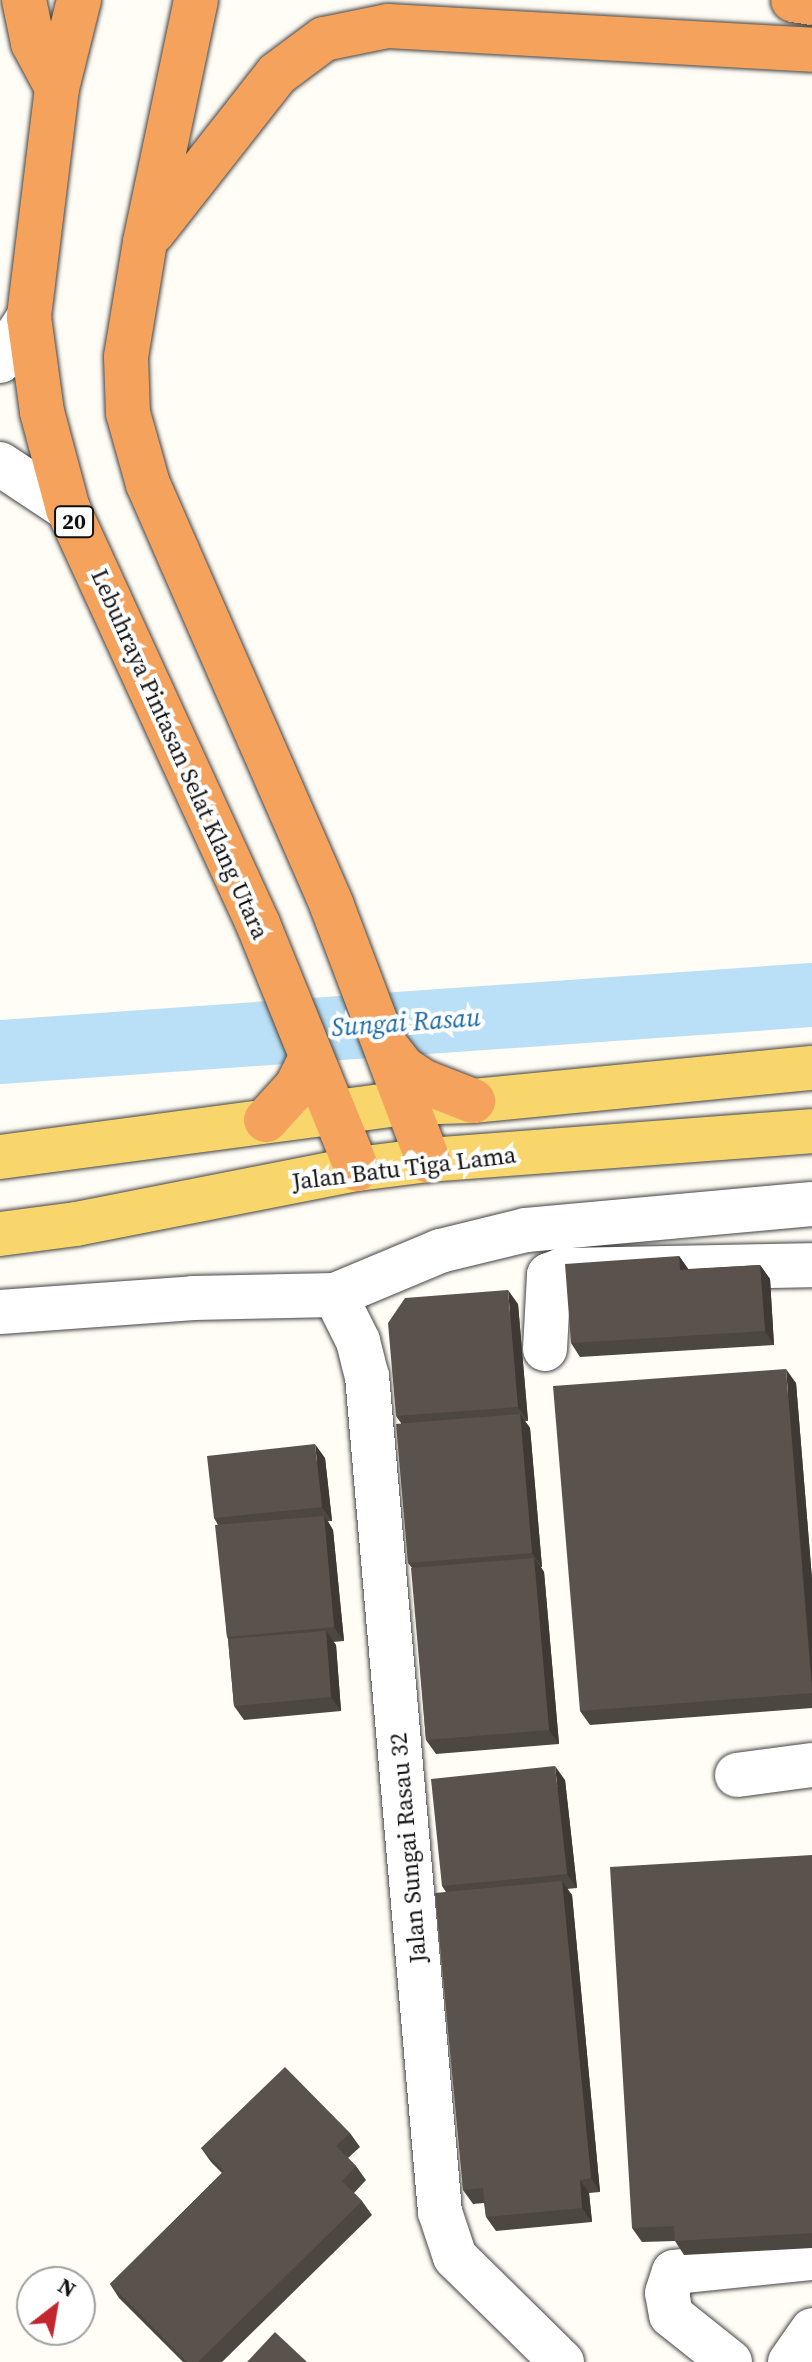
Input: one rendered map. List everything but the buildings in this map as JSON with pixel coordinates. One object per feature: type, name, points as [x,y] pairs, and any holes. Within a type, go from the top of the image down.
[{"type":"highway","points":[[24,0],[33,43],[57,88]]},
{"type":"highway","name":"Lebuhraya Pintasan Selat Klang Utara","points":[[79,0],[57,88],[29,317],[42,412],[68,509],[258,924],[315,1083],[357,1169]]},
{"type":"highway","points":[[196,0],[145,242],[126,357],[128,413],[148,484],[332,906],[428,1160]]},
{"type":"highway","points":[[793,0],[812,3]]},
{"type":"highway","points":[[145,242],[277,74],[324,39],[388,26],[812,50]]},
{"type":"main road","points":[[0,1157],[266,1120],[315,1083],[396,1071],[473,1101],[812,1068]]},
{"type":"main road","name":"Jalan Batu Tiga Lama","points":[[0,1234],[76,1224],[357,1169],[428,1160],[812,1131]]},
{"type":"street","points":[[0,361],[29,317]]},
{"type":"street","points":[[0,464],[68,509]]},
{"type":"street","points":[[0,1312],[193,1298],[335,1295],[440,1251],[526,1230],[812,1204]]},
{"type":"street","points":[[545,1349],[549,1275],[562,1270],[812,1265]]},
{"type":"street","name":"Jalan Sungai Rasau 32","points":[[335,1295],[358,1341],[367,1376],[440,2212],[455,2257],[562,2362]]},
{"type":"street","points":[[737,1775],[812,1765]]},
{"type":"street","points":[[730,2362],[671,2315],[667,2293],[674,2272],[812,2258]]},
{"type":"street","points":[[790,2362],[812,2330]]},
{"type":"waterway","name":"Sungai Rasau","points":[[0,1052],[812,995]]}]
